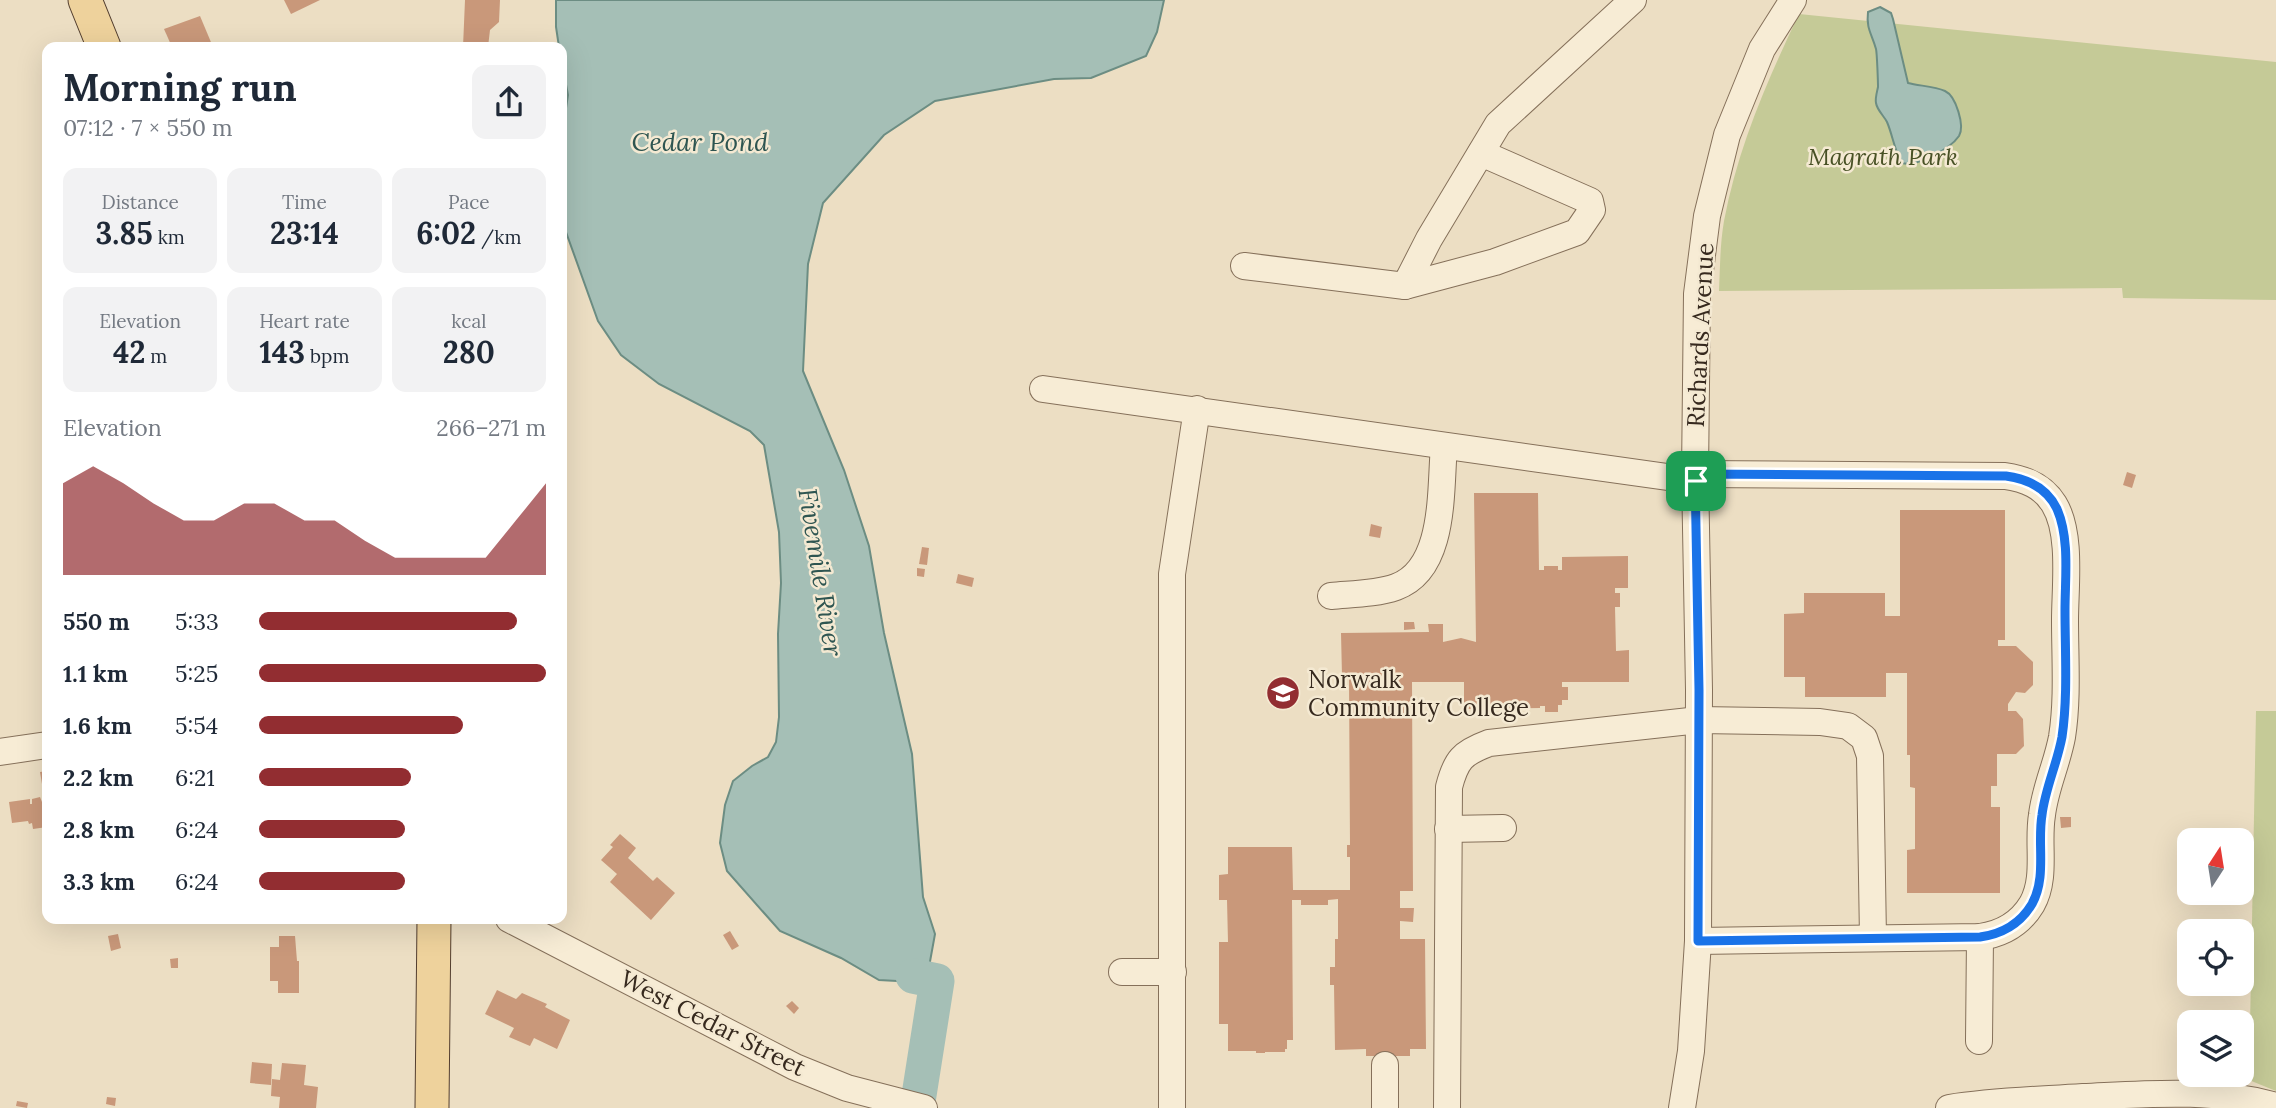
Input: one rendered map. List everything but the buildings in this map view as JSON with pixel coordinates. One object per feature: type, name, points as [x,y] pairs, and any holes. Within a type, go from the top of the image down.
[{"type":"main road","points":[[85,0],[102,42]]},
{"type":"main road","points":[[432,1108],[434,924]]},
{"type":"street","points":[[1405,286],[1429,239],[1498,124],[1633,0]]},
{"type":"street","name":"Richards Avenue","points":[[1682,1108],[1691,1051],[1698,941],[1698,294],[1707,216],[1732,122],[1762,49],[1793,0]]},
{"type":"street","points":[[1244,266],[1405,286],[1495,262],[1577,232],[1592,211],[1590,201],[1481,153]]},
{"type":"street","points":[[1043,389],[1444,446],[1696,478],[2013,477],[2036,486],[2049,497],[2058,511],[2065,548],[2065,702],[2061,740],[2042,813],[2039,885],[2032,903],[2014,925],[1992,935],[1980,937],[1698,941]]},
{"type":"street","points":[[1172,1108],[1172,574],[1197,409]]},
{"type":"street","points":[[1331,596],[1396,587],[1421,569],[1435,540],[1444,446]]},
{"type":"street","points":[[1447,1108],[1449,787],[1455,766],[1468,750],[1489,743],[1699,720],[1828,723],[1848,726],[1864,738],[1870,756],[1873,938]]},
{"type":"street","points":[[0,752],[42,746]]},
{"type":"street","points":[[1448,829],[1503,828]]},
{"type":"street","name":"West Cedar Street","points":[[519,924],[795,1067],[847,1088],[913,1105]]},
{"type":"street","points":[[1979,1041],[1980,937]]},
{"type":"street","points":[[1122,972],[1173,972]]},
{"type":"street","points":[[1385,1065],[1385,1108]]},
{"type":"street","points":[[1949,1108],[2185,1093],[2239,1097],[2276,1106]]},
{"type":"green space","name":"Magrath Park","points":[[1799,14],[2276,62],[2276,300],[2123,298],[2122,288],[1719,291],[1723,230],[1737,167],[1765,89]]},
{"type":"green space","points":[[2256,711],[2276,711],[2276,1091],[2254,1082],[2254,1010],[2250,1010],[2251,996],[2254,996]]},
{"type":"water","name":"Cedar Pond","points":[[556,0],[1164,0],[1157,32],[1146,56],[1091,78],[1054,79],[935,101],[884,135],[823,203],[808,264],[803,371],[844,470],[869,546],[884,633],[912,754],[923,897],[935,934],[929,967],[897,981],[879,980],[841,958],[780,931],[727,871],[720,843],[725,805],[733,781],[768,757],[776,742],[779,717],[779,532],[764,445],[750,431],[659,384],[621,355],[598,321],[567,235],[567,42],[558,42]]},
{"type":"water","points":[[1880,7],[1891,13],[1908,83],[1945,91],[1953,99],[1960,119],[1961,131],[1955,141],[1933,156],[1908,164],[1902,163],[1887,122],[1876,103],[1876,52],[1868,12]]},
{"type":"waterway","name":"Fivemile River","points":[[913,976],[937,981],[917,1108]]},
{"type":"place","name":"Norwalk Community College","points":[[1283,693]]},
{"type":"route","points":[[1695,474],[2006,476],[2029,481],[2049,497],[2058,511],[2065,548],[2065,702],[2061,740],[2040,826],[2039,885],[2027,911],[2014,925],[1992,935],[1980,937],[1698,941],[1696,481],[1695,474]]}]
